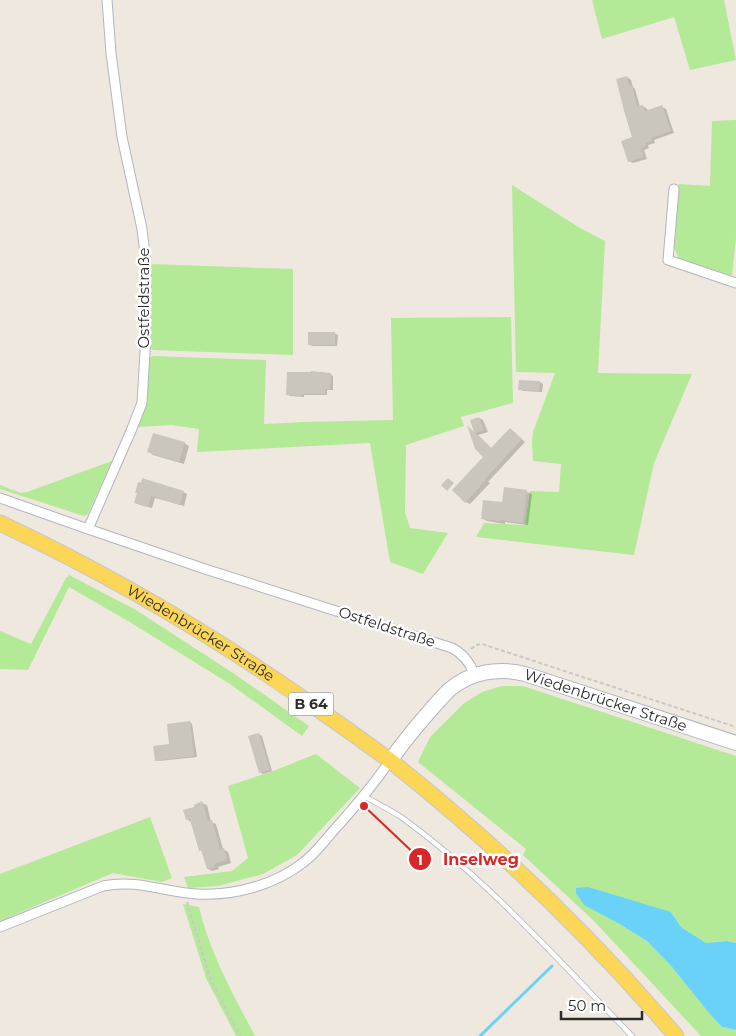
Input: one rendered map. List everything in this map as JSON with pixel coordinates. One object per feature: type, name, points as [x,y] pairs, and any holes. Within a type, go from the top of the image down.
[{"type":"main road","name":"Wiedenbrücker Straße","points":[[0,523],[70,557],[231,649],[390,761],[498,852],[540,891],[580,930],[676,1036]]},
{"type":"main road","name":"Wiedenbrücker Straße","points":[[390,761],[406,739],[442,698],[459,683],[475,675],[498,670],[524,674],[736,743]]},
{"type":"street","name":"Ostfeldstraße","points":[[88,529],[142,403],[145,352],[145,247],[122,136],[111,53],[107,0]]},
{"type":"street","points":[[674,189],[668,260],[736,283]]},
{"type":"street","name":"Ostfeldstraße","points":[[0,498],[205,569],[452,648],[463,656],[475,675]]},
{"type":"street","points":[[0,927],[112,884],[130,883],[185,893],[213,894],[254,887],[280,877],[304,862],[317,850],[364,796],[390,761]]},
{"type":"lane","points":[[364,796],[399,816],[453,857],[507,907],[632,1036]]},
{"type":"path","points":[[463,656],[476,645],[482,644],[736,727]]},
{"type":"path","points":[[185,893],[210,978],[240,1036]]},
{"type":"green space","points":[[592,0],[724,0],[736,60],[690,70],[674,17],[602,39]]},
{"type":"green space","points":[[736,120],[736,238],[732,276],[679,259],[674,247],[679,184],[710,186],[712,121]]},
{"type":"green space","points":[[512,185],[580,228],[605,241],[598,373],[692,374],[654,463],[634,555],[476,537],[484,523],[525,525],[530,491],[559,492],[561,464],[533,461],[532,442],[533,432],[555,373],[516,372]]},
{"type":"green space","points":[[150,264],[293,269],[293,355],[153,350],[148,346]]},
{"type":"green space","points":[[511,317],[513,403],[461,417],[464,426],[406,445],[405,512],[410,528],[448,533],[423,574],[390,562],[370,443],[197,452],[199,429],[172,425],[138,427],[145,404],[147,359],[153,356],[266,360],[264,424],[393,420],[391,318]]},
{"type":"green space","points":[[112,461],[88,514],[84,516],[0,489],[0,485],[21,493],[27,492]]},
{"type":"green space","points":[[69,575],[136,610],[236,675],[309,726],[302,736],[230,684],[69,587],[28,670],[0,669],[0,631],[31,644]]},
{"type":"green space","points":[[502,686],[523,686],[736,756],[736,943],[727,941],[706,943],[681,927],[671,912],[618,923],[647,941],[672,967],[722,1027],[736,1030],[736,1036],[701,1036],[594,921],[523,855],[526,849],[418,762],[430,737],[463,704],[482,692]]},
{"type":"green space","points":[[316,754],[360,788],[297,855],[263,874],[218,886],[188,888],[184,877],[232,871],[248,858],[228,786]]},
{"type":"green space","points":[[150,817],[172,878],[162,882],[113,873],[0,921],[0,874]]},
{"type":"green space","points":[[183,904],[199,907],[209,941],[255,1036],[236,1036],[206,978]]},
{"type":"water","points":[[588,887],[671,912],[681,927],[706,943],[727,941],[736,943],[736,1030],[722,1027],[672,967],[647,941],[584,905],[576,893],[576,888]]},
{"type":"building","points":[[627,76],[629,86],[632,85],[637,106],[643,105],[645,111],[662,105],[671,131],[651,138],[652,141],[645,143],[646,146],[641,148],[644,157],[628,162],[621,141],[632,137],[616,79]]},
{"type":"building","points":[[308,332],[335,332],[335,345],[308,345]]},
{"type":"building","points":[[311,371],[331,373],[330,389],[325,389],[325,394],[286,395],[287,372]]},
{"type":"building","points":[[519,380],[540,381],[539,391],[518,390]]},
{"type":"building","points":[[479,417],[484,430],[475,433],[491,448],[510,428],[522,439],[465,503],[452,490],[483,457],[475,449],[467,425],[474,432],[470,420]]},
{"type":"building","points":[[153,433],[185,442],[179,462],[147,452]]},
{"type":"building","points":[[142,478],[184,491],[180,505],[151,496],[148,507],[134,503],[138,482],[141,483]]},
{"type":"building","points":[[448,478],[454,483],[447,491],[441,485]]},
{"type":"building","points":[[504,487],[527,490],[523,523],[481,519],[483,500],[502,502]]},
{"type":"building","points":[[190,721],[194,756],[155,761],[153,746],[169,744],[167,724]]},
{"type":"building","points":[[259,733],[270,770],[259,773],[248,736]]},
{"type":"building","points":[[202,801],[208,821],[212,820],[220,849],[224,848],[227,860],[214,864],[215,867],[207,869],[201,850],[199,851],[190,819],[186,820],[183,810],[194,807],[194,805]]},
{"type":"waterway","points":[[480,1036],[552,966]]},
{"type":"place","name":"Inselweg","points":[[364,806]]}]
